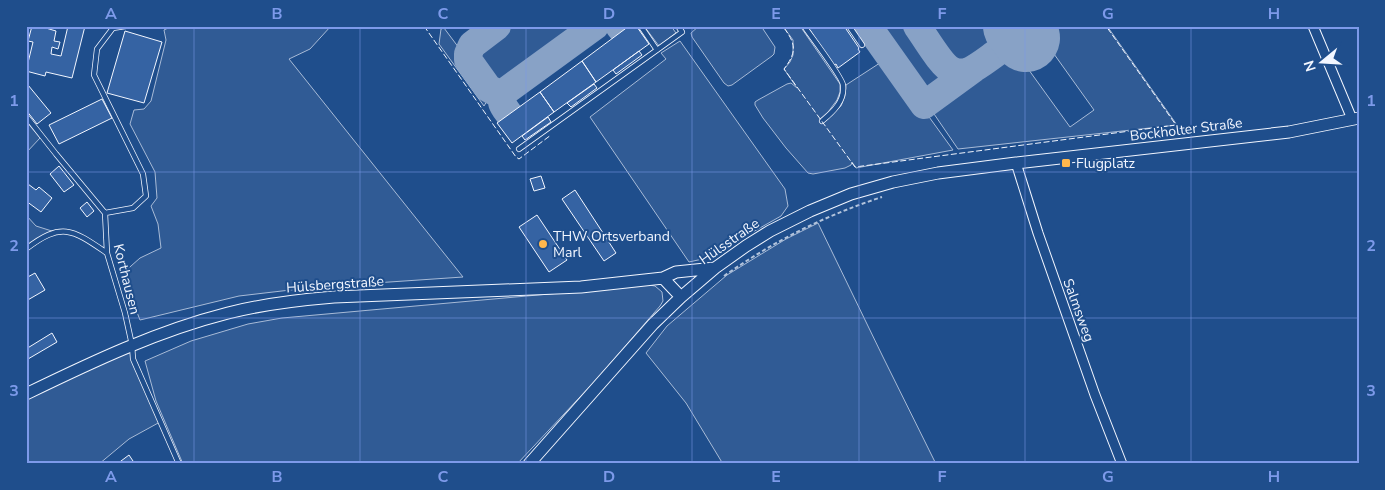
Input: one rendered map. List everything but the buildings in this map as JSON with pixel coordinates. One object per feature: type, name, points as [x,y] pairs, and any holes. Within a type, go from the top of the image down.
[{"type":"street","points":[[1313,26],[1355,118]]},
{"type":"street","name":"Bockholter Straße","points":[[1016,163],[1289,132],[1355,118]]},
{"type":"street","name":"Hülsstraße","points":[[530,464],[653,324],[715,268],[770,231],[810,211],[851,194],[893,182],[1016,163]]},
{"type":"street","name":"Salmsweg","points":[[1016,163],[1041,242],[1095,395],[1122,464]]},
{"type":"street","name":"Hülsbergstraße","points":[[26,394],[96,360],[164,332],[229,313],[298,300],[581,287],[663,278],[676,272],[715,268]]},
{"type":"street","points":[[663,278],[681,297]]},
{"type":"lane","points":[[26,116],[104,213],[133,208],[146,196],[144,174],[94,75],[97,49],[113,28],[126,26]]},
{"type":"lane","points":[[519,149],[682,32],[678,26]]},
{"type":"lane","points":[[804,26],[843,82],[844,87],[838,105],[822,121]]},
{"type":"lane","points":[[849,26],[862,45]]},
{"type":"lane","points":[[642,28],[657,50]]},
{"type":"lane","name":"Korthausen","points":[[104,213],[107,254],[125,314],[133,359],[179,464]]},
{"type":"lane","points":[[26,249],[41,238],[55,232],[66,232],[76,234],[107,254]]},
{"type":"path","points":[[720,279],[774,243],[856,206],[887,196]]},
{"type":"shaded area","points":[[172,26],[331,26],[310,49],[289,59],[463,277],[316,287],[239,296],[140,320],[122,274],[140,258],[161,248],[158,224],[151,206],[157,198],[155,172],[130,124],[134,110],[144,109],[151,101],[166,40],[164,30]]},
{"type":"shaded area","points":[[507,26],[580,26],[503,82],[496,83],[488,79],[477,63],[475,54],[478,47]]},
{"type":"shaded area","points":[[644,26],[671,26],[676,33],[659,46]]},
{"type":"shaded area","points":[[699,26],[761,26],[775,47],[774,54],[728,86],[692,37],[691,33]]},
{"type":"shaded area","points":[[786,26],[800,26],[840,84],[837,100],[820,119],[823,123],[841,106],[845,96],[846,85],[886,59],[953,150],[856,168],[852,162],[851,165],[845,168],[813,174],[808,173],[786,148],[755,105],[755,102],[758,100],[787,84],[791,83],[797,88],[784,69],[793,55],[793,40],[785,29]]},
{"type":"shaded area","points":[[872,26],[910,26],[945,75],[944,83],[928,95],[921,95]]},
{"type":"shaded area","points":[[924,26],[996,26],[997,37],[994,45],[973,62],[957,64],[944,55]]},
{"type":"shaded area","points":[[1034,26],[1107,26],[1177,125],[958,149],[932,111],[932,107],[1013,48],[1070,127],[1094,110]]},
{"type":"shaded area","points":[[444,28],[462,52],[461,59],[463,65],[486,94],[487,101],[484,106],[439,44],[441,29]]},
{"type":"shaded area","points":[[680,41],[785,189],[788,206],[781,216],[707,258],[689,262],[590,117],[666,59],[661,53]]},
{"type":"shaded area","points":[[26,121],[40,138],[26,153]]},
{"type":"shaded area","points":[[26,215],[36,226],[55,232],[26,251]]},
{"type":"shaded area","points":[[818,223],[936,464],[723,464],[686,403],[646,353],[667,326],[727,275],[786,239]]},
{"type":"shaded area","points":[[649,285],[655,286],[662,292],[663,301],[660,306],[595,381],[517,464],[183,464],[156,401],[145,361],[191,341],[248,324],[282,318]]},
{"type":"shaded area","points":[[132,345],[133,359],[160,422],[129,439],[99,464],[26,464],[26,399]]},
{"type":"taxiway","points":[[497,26],[472,45],[468,54],[468,60],[488,88],[500,93],[505,91]]},
{"type":"taxiway","points":[[509,114],[502,102],[503,93],[595,26]]},
{"type":"taxiway","points":[[619,26],[623,31]]},
{"type":"taxiway","points":[[868,26],[924,105],[972,70]]},
{"type":"taxiway","points":[[917,26],[944,64],[957,72],[967,72],[973,69],[1002,48],[1010,39],[1012,26]]},
{"type":"runway","points":[[1017,26],[1026,38]]},
{"type":"fence","points":[[424,26],[516,157],[519,159],[551,135]]},
{"type":"fence","points":[[784,28],[793,44],[793,53],[784,69],[855,167],[1176,125],[1106,26]]},
{"type":"place","name":"Flugplatz","points":[[1066,163]]},
{"type":"place","name":"THW Ortsverband Marl","points":[[543,244]]}]
